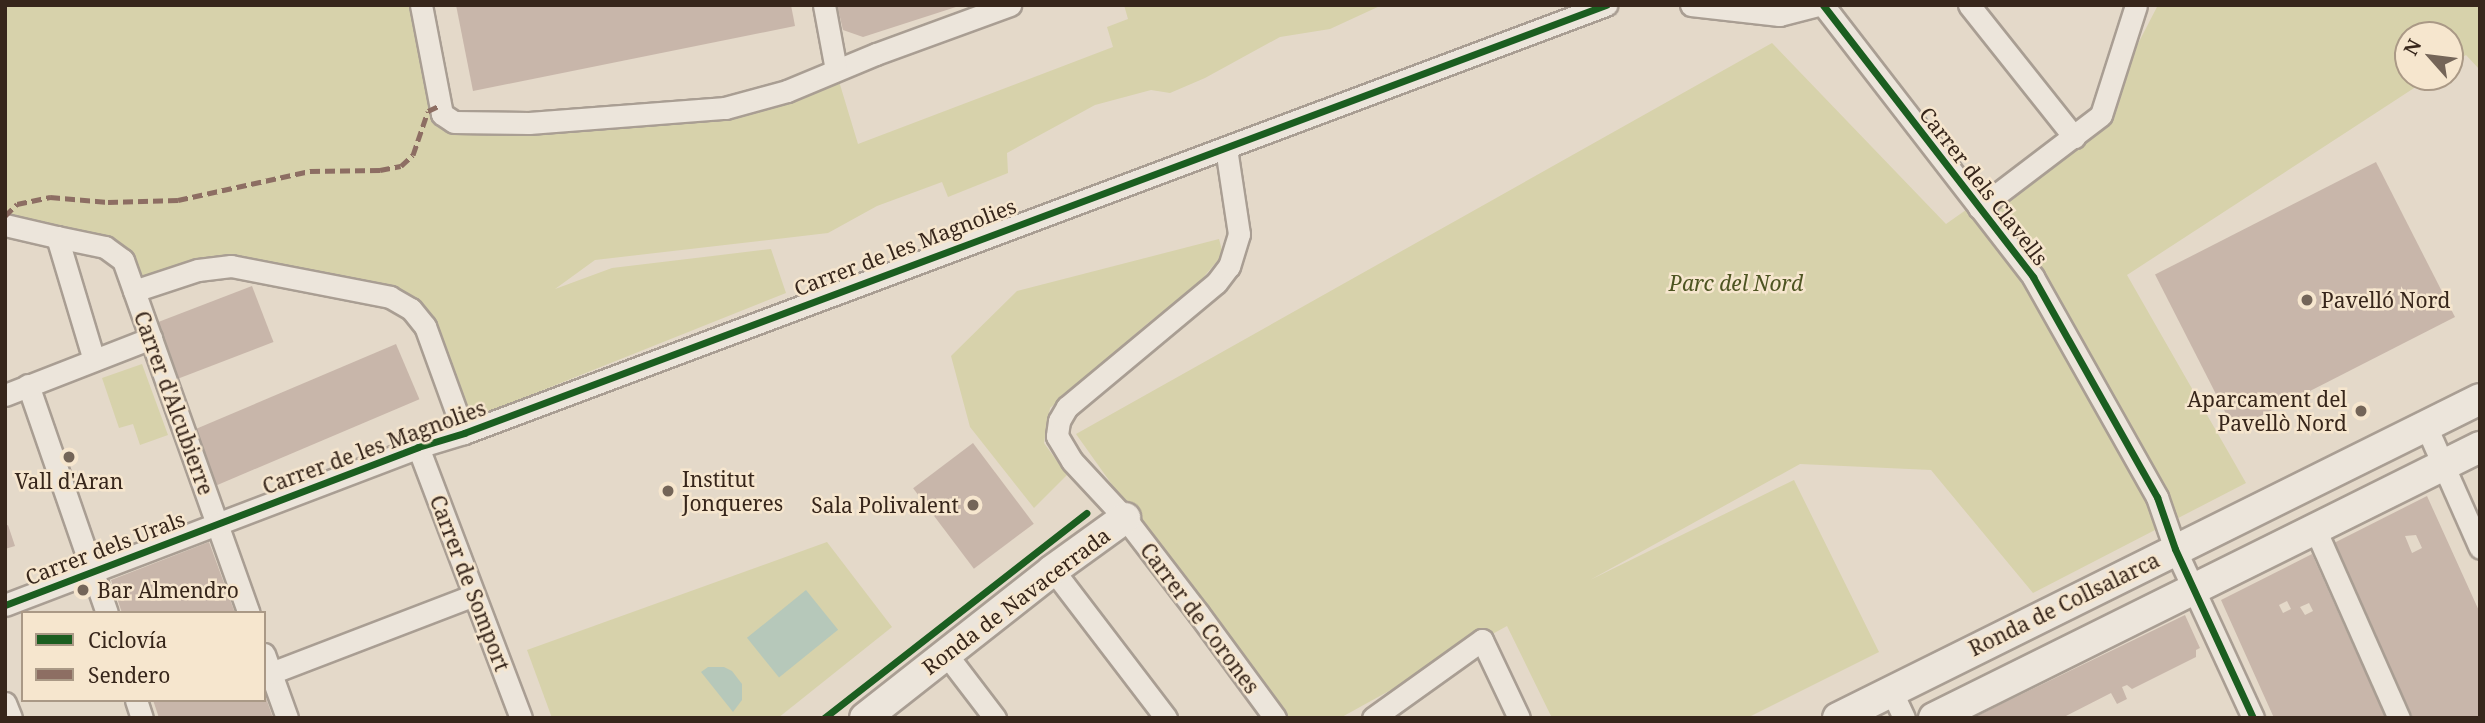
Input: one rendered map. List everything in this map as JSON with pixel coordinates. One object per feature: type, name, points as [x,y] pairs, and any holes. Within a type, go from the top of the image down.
[{"type":"street","points":[[421,5],[442,114],[454,122],[529,123],[725,108],[787,91],[1010,5]]},
{"type":"street","points":[[824,5],[836,70]]},
{"type":"street","name":"Carrer de les Magnolies","points":[[217,524],[1606,5]]},
{"type":"street","points":[[1691,5],[1779,15],[1818,5]]},
{"type":"street","name":"Carrer dels Clavells","points":[[1823,5],[2033,277],[2157,497],[2175,549],[2196,589],[2253,718]]},
{"type":"street","points":[[1969,5],[2074,137]]},
{"type":"street","points":[[1979,208],[2101,115],[2108,101],[2136,5]]},
{"type":"street","name":"Ronda de Navacerrada","points":[[865,718],[1052,570],[1125,518],[1063,449],[1058,436],[1059,421],[1067,407],[1216,283],[1228,266],[1239,234],[1238,209],[1226,148]]},
{"type":"street","name":"Carrer d'Alcubierre","points":[[5,225],[105,247],[123,260],[248,611]]},
{"type":"street","points":[[57,237],[94,360]]},
{"type":"street","points":[[134,291],[198,270],[232,266],[390,297],[411,309],[425,326],[464,433]]},
{"type":"street","points":[[5,395],[151,338]]},
{"type":"street","points":[[28,385],[106,611]]},
{"type":"street","name":"Ronda de Collsalarca","points":[[1839,718],[2480,399]]},
{"type":"street","points":[[2426,426],[2480,548]]},
{"type":"street","name":"Carrer de Somport","points":[[418,447],[521,718]]},
{"type":"street","points":[[1934,718],[2480,447]]},
{"type":"street","name":"Carrer de Corones","points":[[1125,518],[1275,718]]},
{"type":"street","name":"Carrer dels Urals","points":[[5,605],[217,524]]},
{"type":"street","points":[[2315,531],[2399,718]]},
{"type":"street","points":[[1052,570],[1166,718]]},
{"type":"street","points":[[287,718],[268,664],[474,595]]},
{"type":"street","points":[[1373,718],[1482,640],[1511,714]]},
{"type":"street","points":[[946,654],[995,718]]},
{"type":"street","points":[[1891,690],[1904,718]]},
{"type":"street","points":[[5,703],[11,718]]},
{"type":"green space","points":[[5,5],[410,5],[431,117],[446,130],[616,127],[693,122],[755,111],[799,98],[838,78],[858,144],[1113,47],[1107,27],[1128,19],[1124,5],[1382,5],[1330,29],[1280,37],[1205,78],[1170,93],[1151,90],[1095,105],[1007,153],[1008,173],[948,197],[942,182],[877,206],[828,233],[595,260],[555,289],[612,268],[771,249],[786,293],[473,418],[430,323],[415,305],[243,261],[137,282],[127,258],[5,217]]},
{"type":"green space","name":"Parc del Nord","points":[[2158,5],[2480,5],[2480,70],[2466,55],[2464,56],[2464,21],[2394,21],[2394,91],[2410,91],[2127,275],[2246,483],[2033,593],[1931,470],[1800,464],[1590,580],[1794,480],[1879,652],[1747,718],[1552,718],[1507,626],[1340,718],[1278,718],[1076,434],[1772,43],[1946,224],[2101,115]]},
{"type":"green space","points":[[1219,239],[1223,254],[1197,285],[1148,323],[1050,408],[1044,443],[1067,475],[1034,508],[970,427],[951,356],[1017,291]]},
{"type":"green space","points":[[142,364],[168,435],[140,445],[133,424],[119,428],[102,378]]},
{"type":"green space","points":[[827,542],[892,627],[778,718],[552,718],[527,650]]},
{"type":"shaded area","points":[[806,590],[838,630],[779,677],[747,638]]},
{"type":"shaded area","points":[[708,667],[724,667],[732,671],[742,684],[742,700],[733,712],[701,672]]},
{"type":"building","points":[[456,5],[791,5],[795,26],[473,91]]},
{"type":"building","points":[[837,5],[959,6],[863,37],[843,30]]},
{"type":"building","name":"Pavelló Nord","points":[[2376,162],[2455,317],[2234,430],[2155,275]]},
{"type":"building","points":[[252,286],[274,342],[173,381],[151,325]]},
{"type":"building","points":[[396,344],[419,399],[215,486],[192,431]]},
{"type":"building","name":"Sala Polivalent","points":[[973,443],[1034,524],[974,569],[913,488]]},
{"type":"building","points":[[2427,496],[2480,613],[2480,718],[2413,718],[2334,543]],"holes":[[[2416,535],[2422,548],[2412,553],[2405,536]]]},
{"type":"building","points":[[8,525],[15,546],[5,549],[5,526]]},
{"type":"building","points":[[209,542],[234,611],[121,611],[111,580]]},
{"type":"building","points":[[2312,554],[2386,718],[2274,718],[2221,600]],"holes":[[[2287,601],[2291,609],[2283,613],[2279,605]],[[2309,603],[2313,611],[2305,615],[2300,607]]]},
{"type":"building","points":[[2185,615],[2200,648],[2196,650],[2196,657],[2132,689],[2127,685],[2122,687],[2127,699],[2117,704],[2111,693],[2062,718],[1973,718]]},
{"type":"building","points":[[266,698],[273,718],[159,718],[154,702],[266,702]]},
{"type":"marked path","points":[[5,216],[17,204],[50,197],[108,202],[178,200],[310,171],[380,170],[401,166],[413,155],[428,111],[441,105]]},
{"type":"cycle path","points":[[5,605],[418,447],[464,433],[1606,5]]},
{"type":"cycle path","points":[[1823,5],[2033,277],[2157,497],[2175,549],[2253,718]]},
{"type":"cycle path","points":[[824,718],[1086,513]]},
{"type":"place","name":"Pavelló Nord","points":[[2307,300]]},
{"type":"place","name":"Aparcament del Pavellò Nord","points":[[2361,411]]},
{"type":"place","name":"Vall d'Aran","points":[[69,457]]},
{"type":"place","name":"Institut Jonqueres","points":[[668,491]]},
{"type":"place","name":"Sala Polivalent","points":[[973,505]]},
{"type":"place","name":"Bar Almendro","points":[[83,590]]}]
